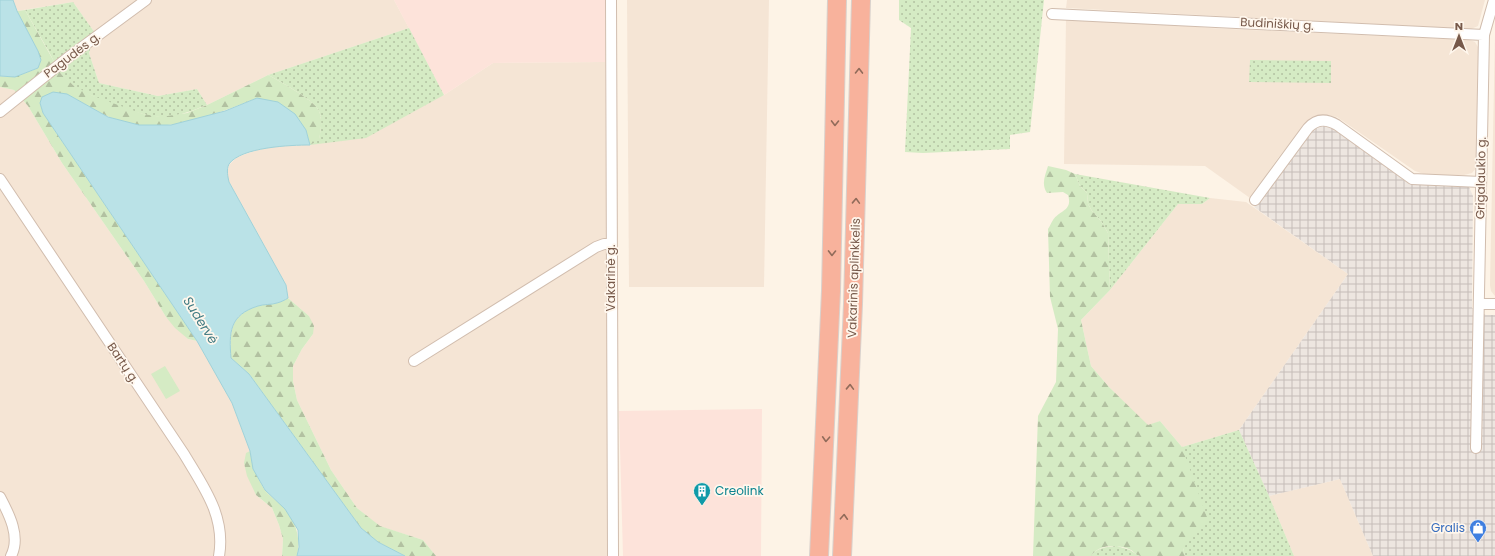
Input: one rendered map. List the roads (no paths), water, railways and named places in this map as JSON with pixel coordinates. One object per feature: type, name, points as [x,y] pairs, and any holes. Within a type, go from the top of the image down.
[{"type":"highway","name":"Vakarinis aplinkkelis","points":[[819,556],[832,291],[837,0]]},
{"type":"highway","name":"Vakarinis aplinkkelis","points":[[842,556],[853,304],[861,0]]},
{"type":"street","name":"Pagudės g.","points":[[0,112],[70,56],[146,0]]},
{"type":"street","name":"Vakarinė g.","points":[[611,0],[613,556]]},
{"type":"street","points":[[1484,35],[1494,0]]},
{"type":"street","name":"Budiniškių g.","points":[[1052,14],[1484,35]]},
{"type":"street","name":"Grigalaukio g.","points":[[1476,448],[1480,304],[1484,35]]},
{"type":"street","points":[[1255,200],[1308,128],[1312,124],[1323,120],[1330,121],[1337,125],[1412,179],[1481,182]]},
{"type":"street","name":"Bartų g.","points":[[0,179],[195,472],[212,503],[217,517],[221,532],[219,556]]},
{"type":"street","points":[[414,361],[596,247],[604,244],[611,244]]},
{"type":"street","points":[[1480,304],[1495,304]]},
{"type":"street","points":[[0,498],[13,526],[14,539],[13,553],[11,556]]},
{"type":"water","points":[[0,0],[13,0],[41,60],[38,68],[15,77],[0,76]]},
{"type":"water","name":"Sudervė","points":[[53,92],[67,94],[108,117],[139,125],[171,125],[225,111],[257,98],[278,102],[295,114],[306,130],[310,145],[267,148],[255,151],[235,158],[228,166],[229,182],[286,285],[288,298],[275,304],[258,306],[241,314],[236,320],[231,333],[231,358],[249,374],[361,528],[378,542],[405,556],[297,556],[299,547],[298,530],[285,509],[265,490],[253,469],[250,451],[232,403],[197,341],[43,113],[40,103],[42,97]]},
{"type":"place","name":"Creolink","points":[[702,506]]},
{"type":"place","name":"Gralis","points":[[1478,543]]}]
